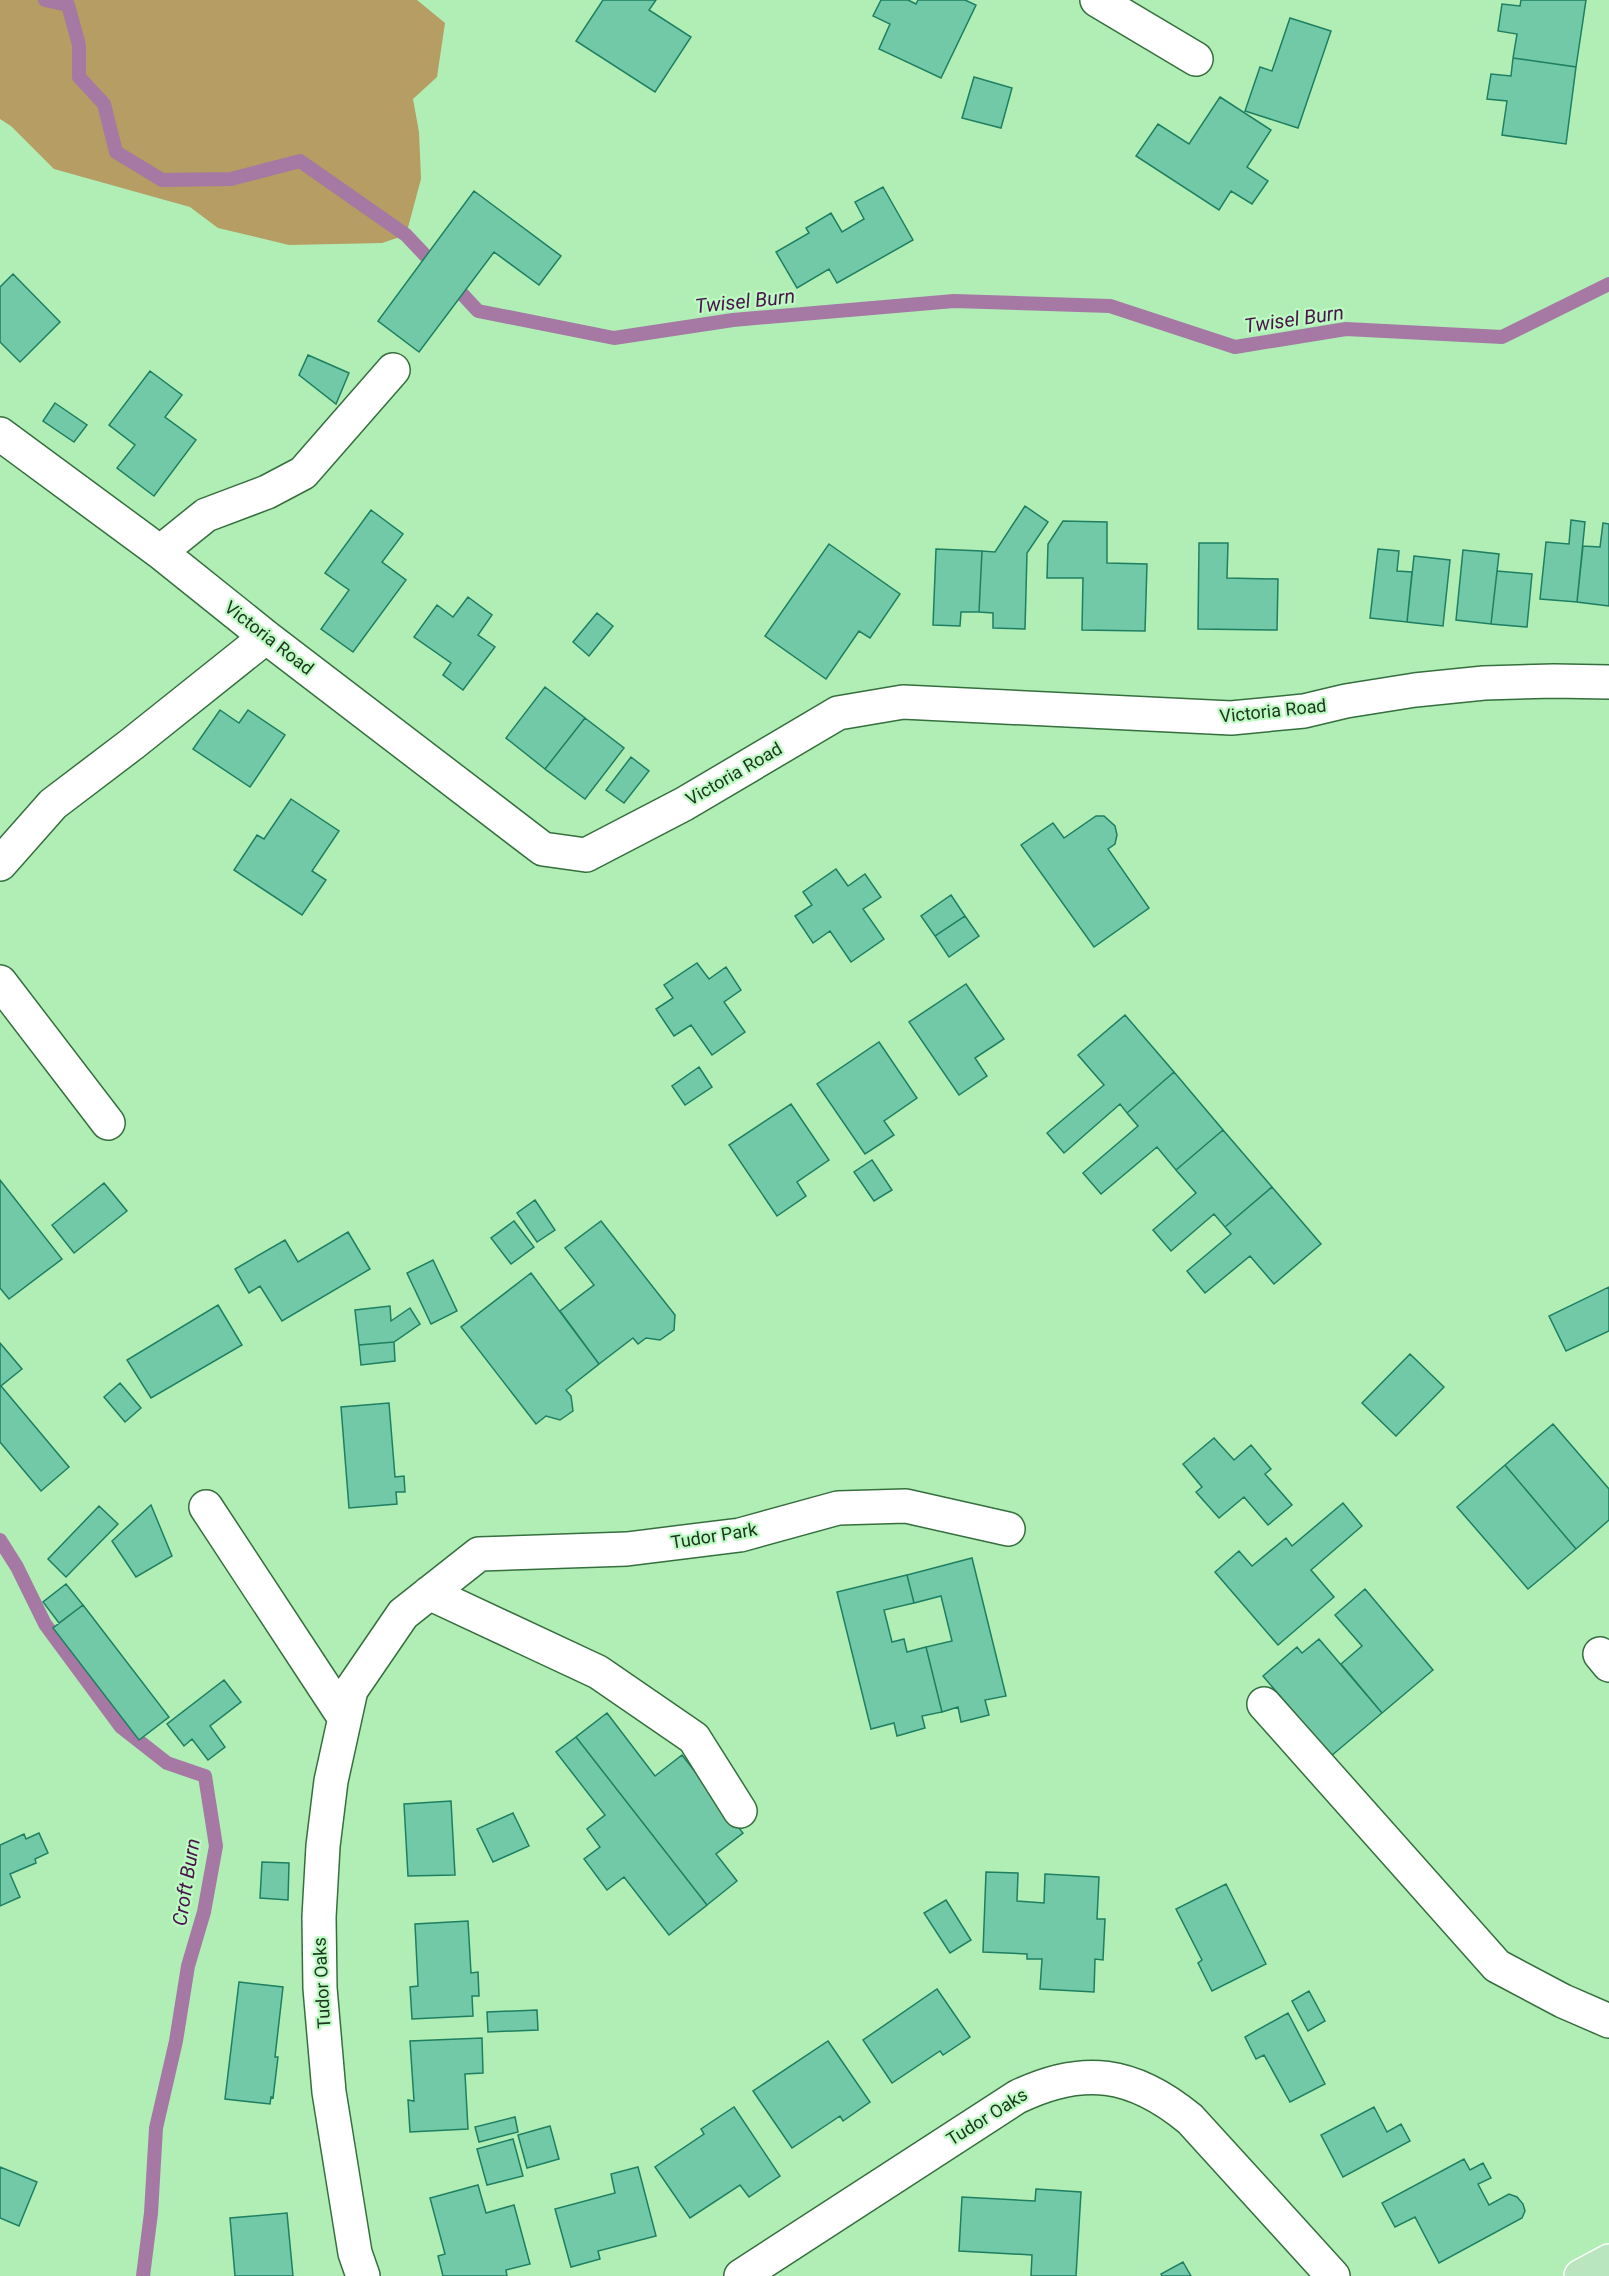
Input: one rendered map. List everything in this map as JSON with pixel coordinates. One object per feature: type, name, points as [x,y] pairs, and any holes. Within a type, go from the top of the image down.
[{"type":"main road","points":[[1581,2276],[1609,2261]]},
{"type":"street","points":[[1097,0],[1196,59]]},
{"type":"street","points":[[160,552],[206,515],[267,492],[303,473],[393,370]]},
{"type":"street","name":"Victoria Road","points":[[0,434],[160,552],[266,637],[543,849],[586,855],[684,804],[838,714],[903,702],[1231,718],[1304,711],[1346,701],[1415,690],[1484,683],[1609,682]]},
{"type":"street","points":[[0,864],[53,804],[266,637]]},
{"type":"street","points":[[0,982],[108,1123]]},
{"type":"street","name":"Tudor Park","points":[[347,1703],[403,1614],[479,1554],[627,1549],[740,1535],[838,1508],[906,1506],[1008,1530]]},
{"type":"street","points":[[206,1507],[347,1703]]},
{"type":"street","points":[[429,1593],[598,1671],[694,1738],[740,1810]]},
{"type":"street","name":"Tudor Oaks","points":[[347,1703],[331,1780],[323,1846],[319,1917],[320,1988],[329,2092],[355,2253],[363,2276]]},
{"type":"street","points":[[1264,1704],[1497,1966],[1563,2001],[1609,2021]]},
{"type":"street","name":"Tudor Oaks","points":[[741,2276],[1017,2097],[1042,2084],[1069,2078],[1097,2077],[1123,2081],[1147,2090],[1170,2103],[1190,2119],[1333,2276]]},
{"type":"shaded area","points":[[0,0],[417,0],[445,23],[437,77],[413,99],[419,132],[421,179],[406,235],[382,243],[289,245],[218,228],[190,207],[54,169],[11,126],[0,119]]},
{"type":"building","points":[[603,0],[656,0],[649,10],[691,37],[655,92],[576,41]]},
{"type":"building","points":[[881,0],[908,0],[916,4],[918,0],[965,0],[976,5],[941,78],[879,49],[890,24],[873,16]]},
{"type":"building","points":[[1521,0],[1586,0],[1576,67],[1513,58],[1517,34],[1498,31],[1502,4],[1520,6]]},
{"type":"building","points":[[1290,18],[1331,31],[1298,128],[1245,111],[1260,67],[1272,71]]},
{"type":"building","points":[[1513,58],[1576,67],[1566,144],[1502,135],[1507,101],[1487,99],[1491,74],[1511,76]]},
{"type":"building","points":[[974,77],[1012,88],[1001,128],[962,118]]},
{"type":"building","points":[[1220,97],[1271,130],[1247,167],[1268,181],[1252,204],[1231,191],[1219,210],[1136,156],[1158,124],[1189,144]]},
{"type":"building","points":[[883,187],[913,240],[837,283],[829,269],[797,288],[776,252],[809,233],[806,228],[831,213],[842,232],[864,219],[855,202]]},
{"type":"building","points":[[474,191],[561,256],[539,285],[494,252],[419,352],[378,321]]},
{"type":"building","points":[[13,274],[60,322],[20,362],[0,342],[0,287]]},
{"type":"building","points":[[308,355],[349,373],[336,404],[299,375]]},
{"type":"building","points":[[150,371],[182,395],[165,417],[196,440],[154,496],[117,468],[135,445],[109,425]]},
{"type":"building","points":[[55,403],[87,425],[74,442],[43,421]]},
{"type":"building","points":[[1025,506],[1048,522],[1027,553],[1025,629],[993,628],[993,613],[979,612],[982,551],[995,552]]},
{"type":"building","points":[[371,510],[403,534],[382,562],[406,580],[353,652],[321,629],[349,590],[325,573]]},
{"type":"building","points":[[1571,520],[1585,522],[1577,602],[1540,599],[1546,542],[1569,544]]},
{"type":"building","points":[[1063,521],[1107,522],[1107,563],[1147,564],[1145,631],[1082,630],[1083,578],[1047,578],[1048,544]]},
{"type":"building","points":[[1603,523],[1609,524],[1609,606],[1577,602],[1583,546],[1600,547]]},
{"type":"building","points":[[1199,543],[1228,543],[1227,578],[1278,579],[1277,630],[1198,629]]},
{"type":"building","points":[[829,544],[900,594],[870,638],[859,631],[826,679],[765,636]]},
{"type":"building","points":[[936,549],[982,551],[979,612],[961,612],[960,626],[933,625]]},
{"type":"building","points":[[1378,549],[1399,551],[1397,571],[1412,572],[1407,622],[1370,618]]},
{"type":"building","points":[[1463,550],[1499,554],[1491,624],[1456,620]]},
{"type":"building","points":[[1414,556],[1450,560],[1443,626],[1407,622]]},
{"type":"building","points":[[1497,571],[1532,574],[1527,627],[1491,624]]},
{"type":"building","points":[[468,597],[492,615],[478,635],[495,647],[463,690],[443,675],[451,663],[414,637],[437,605],[453,617]]},
{"type":"building","points":[[597,613],[613,626],[589,656],[573,642]]},
{"type":"building","points":[[545,687],[585,718],[545,769],[506,738]]},
{"type":"building","points":[[220,710],[239,723],[248,710],[285,735],[250,787],[193,749]]},
{"type":"building","points":[[585,718],[624,748],[585,799],[545,769]]},
{"type":"building","points":[[631,757],[649,771],[624,803],[606,790]]},
{"type":"building","points":[[291,799],[339,831],[312,871],[326,880],[302,915],[234,870],[257,835],[264,839]]},
{"type":"building","points":[[1096,816],[1104,816],[1115,826],[1117,835],[1115,844],[1108,849],[1149,908],[1094,947],[1021,845],[1053,823],[1064,838]]},
{"type":"building","points":[[836,869],[848,886],[865,874],[881,897],[863,909],[884,939],[851,962],[830,931],[813,943],[795,916],[812,905],[803,892]]},
{"type":"building","points":[[951,895],[965,916],[935,936],[921,916]]},
{"type":"building","points":[[965,916],[979,936],[949,957],[935,936]]},
{"type":"building","points":[[697,963],[709,979],[726,967],[741,990],[724,1002],[745,1032],[712,1055],[691,1025],[674,1036],[656,1009],[673,998],[664,985]]},
{"type":"building","points":[[966,984],[1004,1039],[975,1058],[987,1076],[959,1095],[909,1022]]},
{"type":"building","points":[[1125,1015],[1174,1072],[1127,1113],[1120,1104],[1064,1153],[1047,1133],[1104,1085],[1078,1055]]},
{"type":"building","points":[[879,1042],[917,1098],[884,1121],[894,1135],[865,1154],[817,1084]]},
{"type":"building","points":[[699,1067],[712,1087],[685,1105],[672,1086]]},
{"type":"building","points":[[1174,1072],[1223,1130],[1176,1170],[1157,1147],[1101,1194],[1083,1173],[1138,1126],[1127,1113]]},
{"type":"building","points":[[791,1104],[829,1160],[797,1182],[806,1196],[777,1216],[729,1145]]},
{"type":"building","points":[[1223,1130],[1272,1187],[1225,1227],[1214,1214],[1171,1251],[1153,1230],[1196,1193],[1176,1170]]},
{"type":"building","points":[[872,1160],[892,1190],[874,1201],[854,1172]]},
{"type":"building","points":[[0,1180],[62,1259],[9,1299],[0,1288]]},
{"type":"building","points":[[104,1183],[127,1211],[74,1253],[52,1225]]},
{"type":"building","points":[[1272,1187],[1321,1244],[1274,1284],[1250,1256],[1205,1293],[1187,1271],[1231,1234],[1225,1227]]},
{"type":"building","points":[[535,1200],[555,1230],[537,1242],[517,1213]]},
{"type":"building","points":[[514,1221],[534,1247],[511,1264],[491,1238]]},
{"type":"building","points":[[601,1221],[675,1315],[674,1330],[660,1340],[646,1338],[638,1344],[633,1338],[599,1364],[560,1311],[594,1285],[565,1248]]},
{"type":"building","points":[[348,1232],[370,1269],[282,1321],[260,1286],[249,1293],[235,1269],[285,1240],[298,1262]]},
{"type":"building","points":[[433,1260],[457,1311],[431,1324],[407,1273]]},
{"type":"building","points":[[531,1273],[599,1364],[566,1390],[571,1396],[573,1411],[560,1420],[546,1416],[536,1424],[461,1327]]},
{"type":"building","points":[[1609,1287],[1609,1331],[1566,1351],[1549,1316]]},
{"type":"building","points":[[218,1305],[242,1345],[151,1398],[127,1360]]},
{"type":"building","points":[[390,1306],[391,1321],[410,1308],[420,1324],[394,1342],[359,1345],[355,1310]]},
{"type":"building","points":[[394,1342],[395,1361],[361,1365],[359,1345]]},
{"type":"building","points":[[0,1343],[22,1369],[1,1386],[69,1467],[41,1491],[0,1442]]},
{"type":"building","points":[[1410,1354],[1444,1387],[1396,1436],[1362,1403]]},
{"type":"building","points":[[120,1383],[141,1408],[125,1422],[104,1397]]},
{"type":"building","points":[[389,1403],[395,1477],[404,1476],[405,1492],[396,1492],[397,1504],[349,1508],[341,1407]]},
{"type":"building","points":[[1553,1424],[1609,1489],[1609,1520],[1576,1549],[1505,1465]]},
{"type":"building","points":[[1214,1438],[1234,1460],[1251,1445],[1271,1469],[1265,1474],[1292,1505],[1268,1525],[1244,1497],[1219,1518],[1196,1492],[1202,1487],[1183,1464]]},
{"type":"building","points":[[1505,1465],[1576,1549],[1528,1589],[1457,1507]]},
{"type":"building","points":[[1343,1503],[1362,1526],[1311,1570],[1334,1597],[1278,1645],[1215,1572],[1239,1551],[1252,1566],[1286,1538],[1292,1546]]},
{"type":"building","points":[[151,1505],[172,1556],[136,1577],[112,1541]]},
{"type":"building","points":[[99,1506],[118,1524],[66,1577],[48,1559]]},
{"type":"building","points":[[972,1558],[1006,1696],[985,1700],[989,1715],[961,1722],[958,1707],[942,1712],[926,1647],[952,1641],[941,1596],[914,1603],[907,1575]]},
{"type":"building","points":[[907,1575],[914,1603],[884,1610],[892,1642],[904,1639],[907,1652],[926,1647],[942,1712],[922,1716],[925,1728],[897,1736],[894,1723],[871,1729],[837,1592]]},
{"type":"building","points":[[66,1584],[83,1605],[59,1623],[43,1602]]},
{"type":"building","points":[[1365,1589],[1433,1670],[1382,1713],[1341,1664],[1362,1646],[1335,1615]]},
{"type":"building","points":[[83,1605],[169,1717],[139,1740],[53,1628]]},
{"type":"building","points":[[1319,1639],[1382,1713],[1331,1756],[1263,1676],[1297,1647],[1302,1653]]},
{"type":"building","points":[[224,1680],[241,1702],[210,1726],[225,1747],[208,1760],[192,1739],[184,1746],[167,1724]]},
{"type":"building","points":[[607,1713],[655,1776],[682,1755],[743,1833],[716,1854],[737,1881],[707,1905],[576,1737]]},
{"type":"building","points":[[576,1737],[707,1905],[669,1935],[624,1877],[607,1890],[584,1859],[600,1847],[587,1829],[605,1815],[556,1752]]},
{"type":"building","points":[[451,1801],[455,1875],[408,1876],[404,1804]]},
{"type":"building","points":[[513,1813],[529,1846],[493,1862],[477,1829]]},
{"type":"building","points":[[39,1833],[48,1853],[35,1859],[36,1863],[10,1874],[20,1897],[0,1906],[0,1845],[24,1834],[26,1839]]},
{"type":"building","points":[[262,1862],[289,1863],[288,1900],[260,1898]]},
{"type":"building","points":[[986,1872],[1018,1873],[1017,1901],[1044,1903],[1045,1874],[1099,1877],[1097,1919],[1105,1919],[1103,1960],[1095,1959],[1094,1992],[1040,1989],[1042,1959],[1027,1959],[1027,1954],[983,1952]]},
{"type":"building","points":[[1226,1884],[1266,1964],[1212,1991],[1198,1963],[1202,1960],[1176,1909]]},
{"type":"building","points":[[946,1900],[971,1940],[950,1953],[924,1913]]},
{"type":"building","points":[[468,1921],[471,1973],[478,1972],[479,1996],[472,1996],[473,2016],[412,2019],[410,1987],[418,1986],[415,1924]]},
{"type":"building","points":[[239,1982],[283,1987],[275,2057],[278,2057],[273,2098],[271,2097],[270,2104],[225,2099]]},
{"type":"building","points":[[937,1989],[970,2037],[943,2055],[940,2051],[892,2083],[863,2040]]},
{"type":"building","points":[[1309,1991],[1325,2021],[1308,2031],[1292,2001]]},
{"type":"building","points":[[537,2010],[538,2030],[488,2032],[487,2012]]},
{"type":"building","points":[[1288,2013],[1325,2084],[1290,2102],[1264,2055],[1256,2059],[1245,2037]]},
{"type":"building","points":[[482,2038],[483,2073],[465,2074],[468,2129],[410,2132],[408,2100],[414,2101],[410,2041]]},
{"type":"building","points":[[828,2041],[870,2102],[843,2121],[840,2116],[792,2148],[753,2091]]},
{"type":"building","points":[[734,2107],[780,2176],[749,2197],[740,2185],[690,2218],[655,2167],[704,2134],[701,2129]]},
{"type":"building","points":[[1374,2107],[1387,2132],[1401,2124],[1410,2141],[1343,2177],[1321,2135]]},
{"type":"building","points":[[515,2117],[518,2132],[479,2142],[475,2127]]},
{"type":"building","points":[[550,2126],[559,2159],[527,2168],[518,2135]]},
{"type":"building","points":[[513,2139],[523,2176],[487,2185],[477,2149]]},
{"type":"building","points":[[1464,2159],[1470,2170],[1483,2163],[1491,2178],[1478,2184],[1489,2205],[1509,2194],[1517,2197],[1525,2211],[1522,2218],[1439,2263],[1415,2217],[1395,2227],[1382,2203]]},
{"type":"building","points":[[0,2167],[37,2182],[19,2226],[0,2218]]},
{"type":"building","points":[[638,2167],[656,2236],[598,2251],[600,2259],[571,2267],[555,2209],[615,2193],[611,2174]]},
{"type":"building","points":[[478,2185],[486,2213],[514,2205],[530,2264],[506,2270],[507,2276],[443,2276],[438,2256],[445,2254],[430,2198]]},
{"type":"building","points":[[1036,2189],[1081,2192],[1076,2276],[1031,2276],[1032,2255],[959,2251],[962,2197],[1035,2201]]},
{"type":"building","points":[[287,2213],[293,2276],[235,2276],[230,2218]]},
{"type":"building","points":[[1183,2262],[1191,2276],[1162,2276],[1161,2274]]},
{"type":"waterway","name":"Twisel Burn","points":[[45,0],[68,5],[79,45],[79,77],[104,104],[116,152],[162,180],[231,179],[300,161],[406,235],[438,269]]},
{"type":"waterway","name":"Twisel Burn","points":[[451,282],[478,311],[614,338],[733,320],[954,301],[1110,306],[1235,347],[1346,329],[1502,337],[1609,284]]},
{"type":"waterway","name":"Croft Burn","points":[[0,1540],[17,1567],[45,1624],[121,1727],[167,1763],[205,1776],[216,1846],[204,1912],[188,1966],[176,2041],[156,2128],[151,2213],[143,2276]]}]
